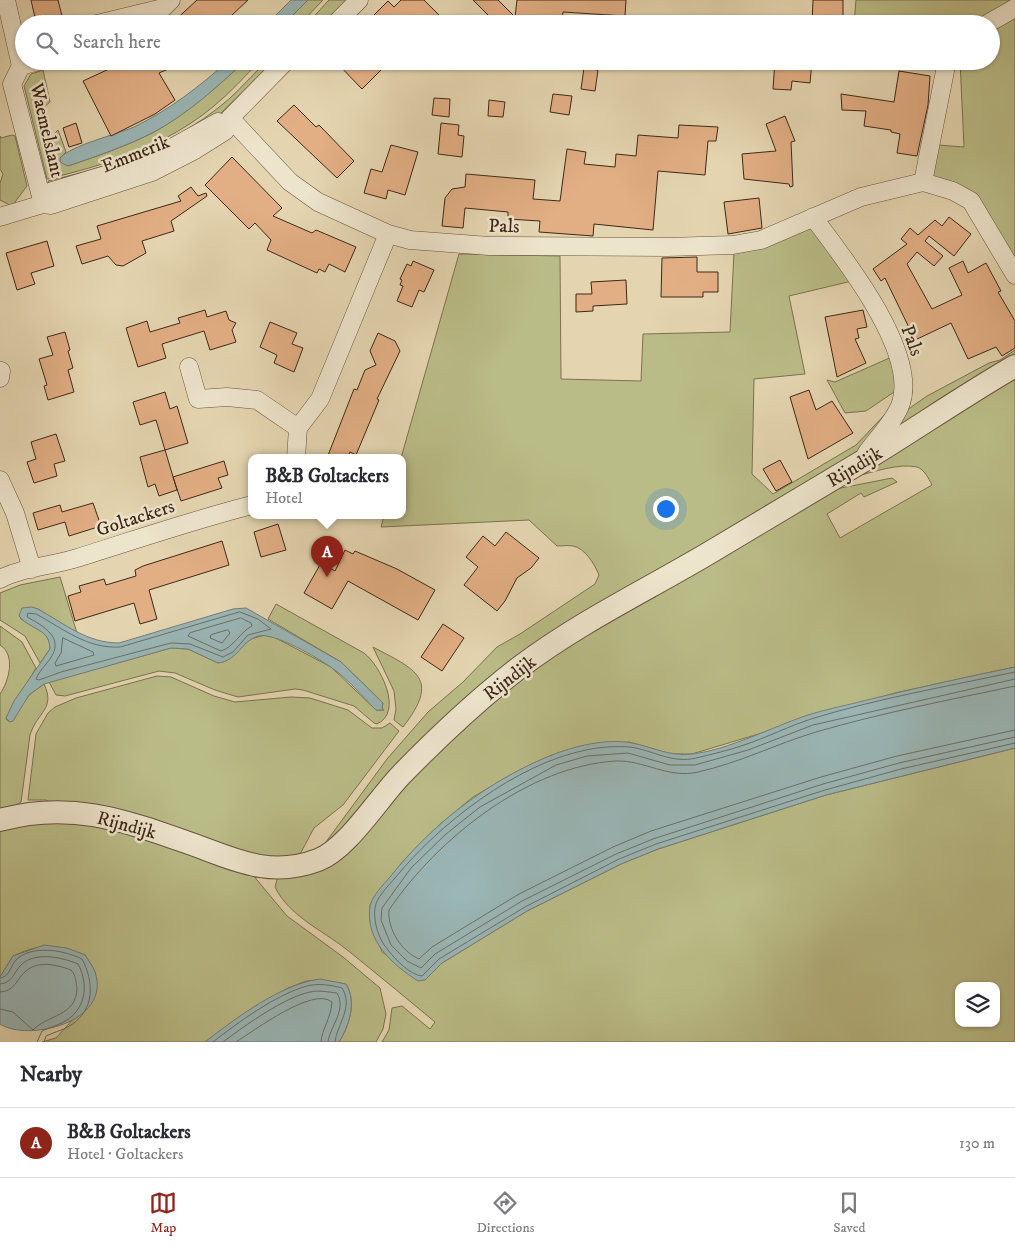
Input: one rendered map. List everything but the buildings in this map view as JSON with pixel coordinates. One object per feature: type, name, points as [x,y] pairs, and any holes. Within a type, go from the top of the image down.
[{"type":"street","points":[[134,15],[163,8],[171,0]]},
{"type":"street","points":[[344,15],[359,0]]},
{"type":"street","name":"Waemelslant","points":[[5,7],[15,44]]},
{"type":"street","points":[[1000,17],[1015,8]]},
{"type":"street","name":"Waemelslant","points":[[19,70],[12,84],[43,204]]},
{"type":"street","name":"Emmerik","points":[[0,217],[43,204],[52,191],[115,172],[157,156],[224,119],[230,118],[277,70]]},
{"type":"street","points":[[945,70],[922,182],[953,191],[971,201],[1015,276]]},
{"type":"street","name":"Pals","points":[[230,118],[290,182],[311,197],[388,234],[410,240],[489,246],[667,247],[733,245],[761,240],[861,197],[922,182]]},
{"type":"street","name":"Pals","points":[[813,217],[872,301],[886,326],[903,373],[901,404],[866,454],[867,458]]},
{"type":"street","points":[[296,454],[298,428],[320,399],[388,234]]},
{"type":"street","name":"Rijndijk","points":[[0,820],[40,811],[92,814],[134,824],[251,866],[286,869],[317,860],[339,847],[399,777],[453,723],[519,668],[599,615],[700,558],[867,458],[1015,366]]},
{"type":"street","points":[[189,368],[198,399],[228,397],[257,400],[298,428]]},
{"type":"street","points":[[0,480],[15,513],[32,569]]},
{"type":"street","name":"Goltackers","points":[[0,579],[32,569],[76,559],[213,514],[248,506]]},
{"type":"green space","points":[[308,0],[323,0],[309,15],[293,15]]},
{"type":"green space","points":[[329,0],[350,0],[334,15],[315,15]]},
{"type":"green space","points":[[856,0],[1015,0],[1015,3],[994,15],[855,15]]},
{"type":"green space","points":[[1015,17],[1015,265],[1001,235],[930,180],[938,145],[964,147],[960,70],[1000,70],[1000,25]]},
{"type":"green space","points":[[43,70],[50,102],[35,115],[52,136],[58,130],[66,152],[60,158],[68,166],[101,155],[154,132],[167,125],[213,90],[235,70],[251,70],[220,101],[195,120],[156,143],[113,160],[47,179],[24,86],[31,74]]},
{"type":"green space","points":[[258,70],[265,70],[219,115],[189,134],[148,156],[50,188],[48,181],[95,169],[162,143],[203,119],[234,94]]},
{"type":"green space","points":[[0,136],[1,138],[15,136],[27,186],[12,206],[0,200],[0,183],[3,174],[0,169]]},
{"type":"green space","points":[[809,228],[813,229],[852,281],[789,296],[805,374],[754,379],[752,474],[773,494],[856,445],[891,408],[856,459],[615,599],[372,802],[323,846],[387,759],[428,712],[463,682],[497,647],[520,634],[595,584],[599,575],[592,562],[582,550],[573,546],[557,546],[529,520],[381,527],[383,519],[406,519],[406,454],[402,454],[459,254],[560,256],[561,379],[641,381],[643,334],[730,332],[734,252]]},
{"type":"green space","points":[[1015,350],[1015,361],[875,449],[900,415],[927,396],[989,363],[1000,360]]},
{"type":"green space","points":[[894,356],[897,390],[866,411],[845,413],[827,380],[835,382]]},
{"type":"green space","points":[[1015,374],[1015,667],[895,693],[692,754],[671,754],[629,742],[552,755],[511,775],[473,797],[438,826],[403,861],[370,905],[370,921],[382,952],[425,980],[442,963],[527,911],[621,864],[658,849],[826,795],[1015,748],[1015,1042],[382,1042],[389,1030],[392,1008],[402,1006],[430,1029],[435,1022],[346,949],[297,914],[281,897],[275,887],[278,876],[300,872],[532,666],[836,489],[892,478],[897,482],[864,497],[861,493],[827,514],[840,538],[932,485],[926,474],[917,467],[886,468],[857,476]]},
{"type":"green space","points":[[60,577],[77,633],[38,609],[20,618],[40,630],[47,637],[50,649],[40,663],[25,636],[0,620],[0,593],[20,585]]},
{"type":"green space","points":[[276,604],[364,653],[370,659],[377,667],[387,689],[389,710],[385,718],[377,724],[374,723],[354,706],[303,690],[295,689],[238,697],[215,690],[175,673],[159,671],[65,696],[56,695],[49,682],[171,648],[188,649],[218,663],[223,662],[251,639],[265,635],[272,636],[331,667],[376,710],[384,710],[382,708],[383,703],[341,662],[268,619]]},
{"type":"green space","points":[[0,626],[22,642],[36,668],[6,719],[10,722],[29,695],[44,684],[48,699],[47,705],[30,735],[21,802],[0,816],[0,694],[8,675],[9,661],[5,649],[0,645]]},
{"type":"green space","points":[[373,647],[401,662],[418,677],[422,686],[420,697],[414,710],[403,727],[394,720],[396,709],[394,691]]},
{"type":"green space","points":[[157,676],[171,677],[214,696],[235,702],[291,697],[310,698],[348,710],[372,728],[382,728],[390,723],[399,731],[343,805],[314,828],[298,858],[285,863],[61,807],[46,800],[28,800],[36,734],[48,713],[55,707],[76,698]]},
{"type":"green space","points":[[83,819],[252,874],[287,916],[343,957],[380,988],[386,1014],[383,1029],[376,1042],[339,1042],[349,1021],[351,998],[349,991],[346,984],[320,980],[306,981],[286,989],[205,1042],[42,1042],[56,1038],[95,995],[95,972],[85,955],[49,946],[32,949],[13,956],[0,977],[0,828]]},
{"type":"water","points":[[291,0],[308,0],[293,15],[276,15]]},
{"type":"water","points":[[217,70],[235,70],[179,117],[154,132],[133,142],[68,166],[60,162],[60,158],[66,153],[134,127],[171,106]]},
{"type":"water","points":[[32,607],[86,636],[97,640],[119,643],[233,609],[246,608],[341,662],[383,703],[382,708],[384,710],[376,710],[344,677],[317,658],[285,642],[265,636],[258,636],[247,642],[230,659],[218,663],[188,649],[171,648],[44,684],[29,695],[13,721],[10,722],[6,718],[14,701],[50,649],[47,637],[23,621],[19,616],[22,608]]},
{"type":"water","points":[[1015,667],[1015,748],[826,795],[658,849],[621,864],[527,911],[442,963],[425,980],[418,981],[399,967],[376,941],[370,919],[371,903],[381,887],[406,858],[443,822],[484,791],[506,777],[552,755],[602,742],[632,743],[684,755],[706,752],[815,713]]},
{"type":"water","points":[[44,945],[67,948],[85,955],[95,972],[97,990],[91,1004],[80,1016],[64,1024],[46,1029],[29,1031],[13,1029],[0,1024],[0,977],[13,956]]},
{"type":"water","points":[[320,979],[346,984],[349,991],[351,1006],[349,1021],[339,1042],[205,1042],[260,1003],[305,982]]},
{"type":"place","name":"B&B Goltackers","points":[[327,577]]}]
